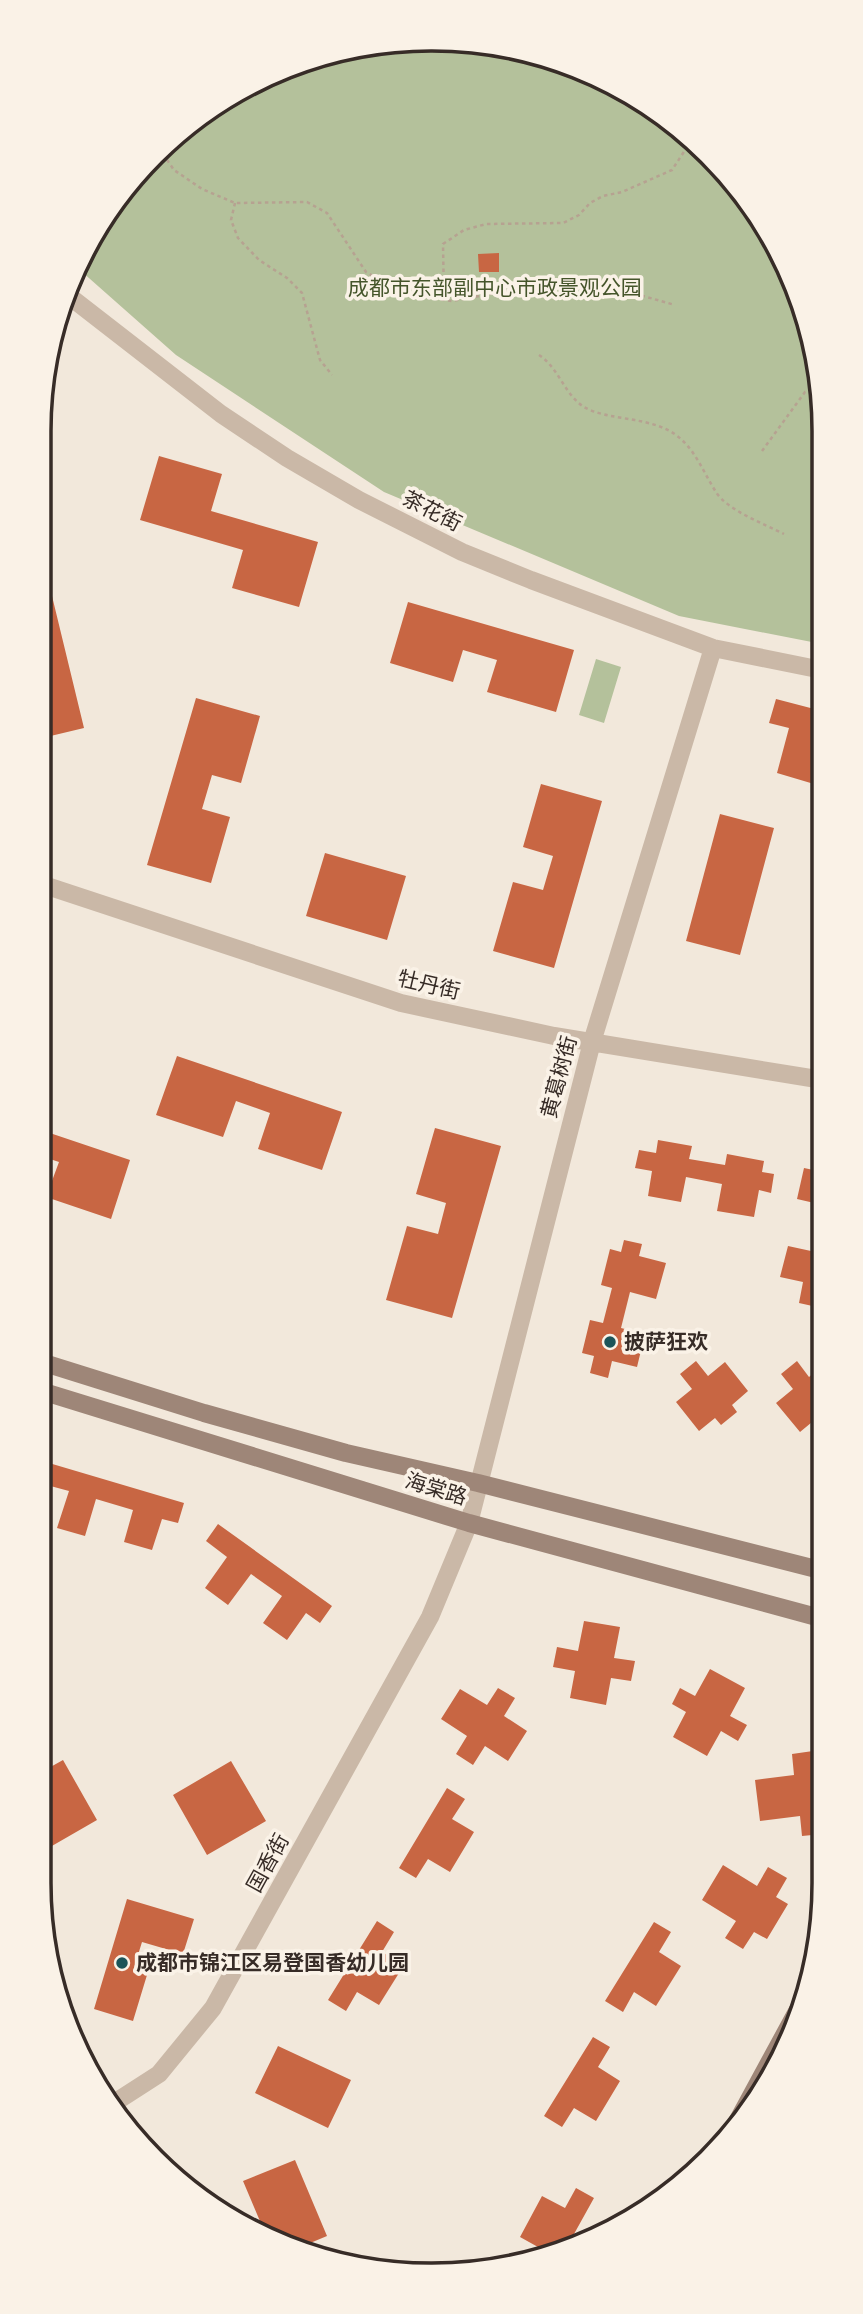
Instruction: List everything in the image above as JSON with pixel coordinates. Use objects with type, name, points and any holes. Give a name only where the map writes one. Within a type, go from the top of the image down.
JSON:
[{"type":"main road","name":"海棠路","points":[[51,1365],[204,1413],[346,1453],[478,1483],[812,1568]]},
{"type":"main road","name":"海棠路","points":[[51,1394],[469,1523],[812,1616]]},
{"type":"street","name":"茶花街","points":[[74,300],[221,414],[287,458],[359,500],[462,552],[713,648],[812,668]]},
{"type":"street","name":"黄葛树街","points":[[469,1523],[592,1042],[713,648]]},
{"type":"street","name":"牡丹街","points":[[51,887],[401,1003],[592,1042],[812,1078]]},
{"type":"street","name":"国香街","points":[[119,2100],[159,2074],[214,2008],[430,1617],[469,1523]]},
{"type":"path","points":[[443,300],[443,244],[464,230],[486,224],[563,223],[579,215],[590,203],[603,196],[622,192],[672,170],[686,148]]},
{"type":"path","points":[[166,158],[174,170],[202,189],[235,203],[307,202],[327,213],[366,272],[407,295],[452,301],[494,291],[539,285],[595,286],[675,306]]},
{"type":"path","points":[[235,203],[231,220],[237,238],[259,260],[287,278],[302,293],[320,360],[332,375]]},
{"type":"path","points":[[539,355],[575,400],[587,409],[635,419],[675,434],[699,461],[725,503],[784,534]]},
{"type":"path","points":[[762,451],[805,392],[810,390]]},
{"type":"green space","name":"成都市东部副中心市政景观公园","points":[[407,52],[456,52],[506,58],[554,71],[600,90],[663,129],[718,180],[761,241],[792,309],[805,357],[811,407],[812,642],[679,616],[384,492],[176,355],[85,275],[115,220],[145,180],[180,145],[220,115],[263,90],[309,71],[357,58]]},
{"type":"green space","points":[[596,659],[621,667],[604,723],[579,715]]},
{"type":"building","points":[[499,253],[499,272],[479,272],[478,254]]},
{"type":"building","points":[[159,456],[222,474],[211,511],[318,542],[299,607],[232,588],[243,550],[140,520]]},
{"type":"building","points":[[51,592],[84,728],[51,736]]},
{"type":"building","points":[[408,602],[574,650],[556,712],[487,692],[497,660],[463,650],[453,682],[390,663]]},
{"type":"building","points":[[196,698],[260,716],[241,783],[212,775],[202,809],[230,817],[211,883],[147,865]]},
{"type":"building","points":[[776,699],[812,708],[812,783],[777,773],[789,728],[769,723]]},
{"type":"building","points":[[541,784],[602,801],[554,968],[493,951],[513,882],[543,890],[553,856],[523,847]]},
{"type":"building","points":[[720,814],[774,828],[740,955],[686,941]]},
{"type":"building","points":[[325,853],[406,876],[387,940],[306,916]]},
{"type":"building","points":[[177,1056],[342,1112],[322,1170],[258,1149],[270,1113],[236,1101],[223,1137],[156,1115]]},
{"type":"building","points":[[435,1128],[501,1146],[452,1318],[386,1300],[407,1226],[438,1234],[446,1203],[416,1194]]},
{"type":"building","points":[[51,1133],[130,1160],[111,1219],[51,1199],[51,1184],[59,1162],[51,1159]]},
{"type":"building","points":[[658,1140],[692,1146],[689,1159],[725,1165],[727,1154],[764,1161],[762,1172],[774,1174],[771,1193],[759,1190],[754,1217],[717,1211],[722,1184],[686,1177],[681,1202],[648,1196],[652,1171],[635,1168],[639,1150],[656,1153]]},
{"type":"building","points":[[804,1168],[812,1170],[812,1202],[797,1199]]},
{"type":"building","points":[[624,1240],[642,1244],[639,1256],[666,1263],[656,1299],[630,1292],[621,1328],[645,1334],[637,1367],[612,1361],[608,1378],[590,1373],[594,1356],[582,1353],[590,1320],[603,1323],[612,1288],[601,1285],[610,1249],[621,1252]]},
{"type":"building","points":[[788,1246],[811,1251],[812,1246],[812,1306],[799,1303],[803,1282],[780,1277]]},
{"type":"building","points":[[696,1361],[708,1376],[725,1362],[748,1391],[732,1405],[737,1412],[721,1425],[715,1418],[699,1431],[676,1402],[692,1389],[680,1374]]},
{"type":"building","points":[[797,1361],[809,1377],[812,1374],[812,1422],[800,1432],[776,1403],[793,1389],[781,1374]]},
{"type":"building","points":[[51,1464],[184,1503],[178,1523],[162,1519],[152,1550],[124,1542],[133,1510],[96,1499],[85,1536],[57,1528],[69,1491],[51,1486]]},
{"type":"building","points":[[218,1524],[332,1606],[320,1623],[306,1613],[287,1640],[263,1623],[282,1596],[251,1574],[228,1605],[205,1588],[227,1557],[206,1541]]},
{"type":"building","points":[[584,1621],[620,1627],[614,1658],[635,1661],[631,1681],[611,1678],[606,1705],[570,1698],[575,1671],[553,1667],[557,1647],[578,1651]]},
{"type":"building","points":[[710,1669],[745,1688],[730,1716],[747,1725],[738,1741],[721,1731],[707,1756],[673,1737],[686,1712],[672,1704],[680,1688],[695,1696]]},
{"type":"building","points":[[498,1688],[515,1698],[504,1716],[527,1731],[508,1761],[485,1746],[473,1765],[456,1754],[467,1736],[441,1719],[460,1689],[487,1705]]},
{"type":"building","points":[[812,1751],[812,1835],[802,1836],[800,1816],[760,1821],[755,1780],[794,1775],[792,1754]]},
{"type":"building","points":[[63,1760],[97,1820],[51,1847],[51,1767]]},
{"type":"building","points":[[231,1761],[266,1821],[207,1855],[173,1795]]},
{"type":"building","points":[[447,1788],[465,1799],[452,1819],[474,1832],[450,1872],[428,1859],[416,1878],[399,1868]]},
{"type":"building","points":[[723,1865],[757,1886],[768,1867],[787,1878],[776,1897],[788,1904],[767,1939],[754,1932],[743,1949],[725,1938],[736,1921],[702,1900]]},
{"type":"building","name":"成都市锦江区易登国香幼儿园","points":[[127,1899],[194,1919],[183,1954],[142,1942],[133,1971],[147,1975],[133,2021],[94,2009]]},
{"type":"building","points":[[377,1921],[394,1932],[382,1952],[404,1965],[379,2005],[357,1992],[346,2011],[328,2000]]},
{"type":"building","points":[[654,1922],[671,1932],[659,1952],[681,1966],[656,2006],[634,1992],[623,2012],[605,2001]]},
{"type":"building","points":[[593,2037],[610,2047],[598,2067],[620,2081],[596,2121],[574,2108],[562,2127],[544,2116]]},
{"type":"building","points":[[278,2046],[351,2080],[328,2128],[255,2093]]},
{"type":"building","points":[[295,2160],[327,2236],[310,2243],[261,2223],[243,2181]]},
{"type":"building","points":[[576,2188],[594,2198],[573,2236],[539,2247],[520,2237],[542,2196],[565,2208]]},
{"type":"place","name":"披萨狂欢","points":[[610,1342]]},
{"type":"place","name":"成都市锦江区易登国香幼儿园","points":[[122,1963]]}]
